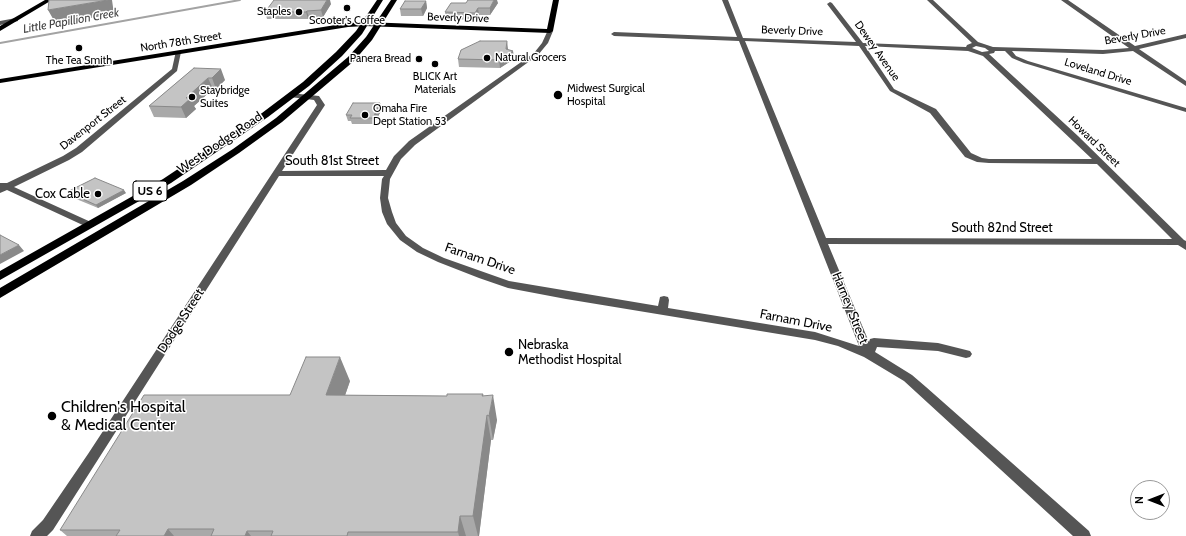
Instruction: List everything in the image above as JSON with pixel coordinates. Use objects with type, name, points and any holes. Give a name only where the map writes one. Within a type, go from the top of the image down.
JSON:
[{"type":"highway","name":"US 6","points":[[308,97],[354,55],[378,24],[393,0]]},
{"type":"highway","name":"US 6","points":[[293,95],[334,59],[365,24],[380,1]]},
{"type":"highway","name":"West Dodge Road","points":[[0,276],[162,184],[211,153],[293,95]]},
{"type":"highway","name":"West Dodge Road","points":[[0,294],[210,168],[264,131],[308,97]]},
{"type":"main road","points":[[0,29],[48,0]]},
{"type":"main road","name":"Farnam Drive","points":[[550,31],[556,0]]},
{"type":"main road","name":"Beverly Drive","points":[[365,24],[550,31]]},
{"type":"main road","name":"North 78th Street","points":[[0,82],[334,27],[365,24]]},
{"type":"street","name":"Harney Street","points":[[725,0],[868,354],[902,374],[922,390],[1084,536]]},
{"type":"street","points":[[930,0],[976,44]]},
{"type":"street","points":[[1064,0],[1186,84]]},
{"type":"street","name":"Dewey Avenue","points":[[830,4],[892,90],[933,111],[965,153],[973,157],[990,161],[1099,162]]},
{"type":"street","points":[[0,23],[16,20]]},
{"type":"street","name":"Farnam Drive","points":[[550,31],[545,43],[536,54],[407,147],[397,158],[388,174],[384,198],[387,212],[392,224],[403,238],[425,252],[460,268],[508,284],[540,291],[815,336],[841,343],[868,354]]},
{"type":"street","name":"Beverly Drive","points":[[614,34],[969,49],[977,53],[1007,50],[1093,53],[1134,48],[1186,36]]},
{"type":"street","points":[[969,49],[969,46],[976,44],[987,46],[988,52]]},
{"type":"street","name":"Loveland Drive","points":[[1007,50],[1014,57],[1026,62],[1186,110]]},
{"type":"street","name":"Davenport Street","points":[[3,187],[66,158],[82,148],[175,70],[178,52]]},
{"type":"street","name":"Howard Street","points":[[988,52],[1183,244]]},
{"type":"street","points":[[293,95],[308,97]]},
{"type":"street","name":"Dodge Street","points":[[37,536],[46,530],[312,117],[313,108],[308,97]]},
{"type":"street","name":"South 81st Street","points":[[276,174],[388,174]]},
{"type":"street","points":[[3,187],[90,225]]},
{"type":"street","name":"South 82nd Street","points":[[823,241],[1183,244]]},
{"type":"street","points":[[662,311],[664,300]]},
{"type":"street","points":[[868,354],[874,342],[938,347],[966,354]]},
{"type":"building","points":[[49,0],[108,0],[48,10]]},
{"type":"building","points":[[274,0],[327,0],[321,10],[306,12],[265,12]]},
{"type":"building","points":[[468,0],[494,0],[490,8],[478,8],[475,13],[445,12],[451,3],[466,3]]},
{"type":"building","points":[[405,1],[426,1],[421,9],[400,9]]},
{"type":"building","points":[[480,41],[507,41],[506,49],[513,51],[499,60],[458,59],[461,50]]},
{"type":"building","points":[[194,68],[221,69],[212,78],[208,78],[186,98],[191,98],[181,107],[149,106]]},
{"type":"building","points":[[353,103],[380,103],[373,118],[350,118],[352,115],[346,115]]},
{"type":"building","name":"Cox Cable","points":[[95,178],[124,190],[96,205],[67,192]]},
{"type":"building","points":[[0,235],[19,245],[0,255]]},
{"type":"building","points":[[306,357],[340,357],[326,395],[493,395],[489,416],[487,415],[473,516],[460,516],[458,532],[348,532],[347,536],[271,536],[273,531],[247,531],[245,536],[211,536],[214,529],[168,529],[164,536],[116,536],[120,530],[60,530],[144,395],[290,395]]},
{"type":"waterway","name":"Little Papillion Creek","points":[[0,43],[240,0]]},
{"type":"place","name":"Scooter's Coffee","points":[[347,8]]},
{"type":"place","name":"Staples","points":[[299,12]]},
{"type":"place","name":"The Tea Smith","points":[[79,48]]},
{"type":"place","name":"Natural Grocers","points":[[487,58]]},
{"type":"place","name":"Panera Bread","points":[[419,59]]},
{"type":"place","name":"BLICK Art Materials","points":[[435,64]]},
{"type":"place","name":"Midwest Surgical Hospital","points":[[558,95]]},
{"type":"place","name":"Staybridge Suites","points":[[192,97]]},
{"type":"place","name":"Omaha Fire Dept Station 53","points":[[365,115]]},
{"type":"place","name":"Cox Cable","points":[[98,194]]},
{"type":"place","name":"Nebraska Methodist Hospital","points":[[509,352]]},
{"type":"place","name":"Children's Hospital & Medical Center","points":[[52,416]]}]
